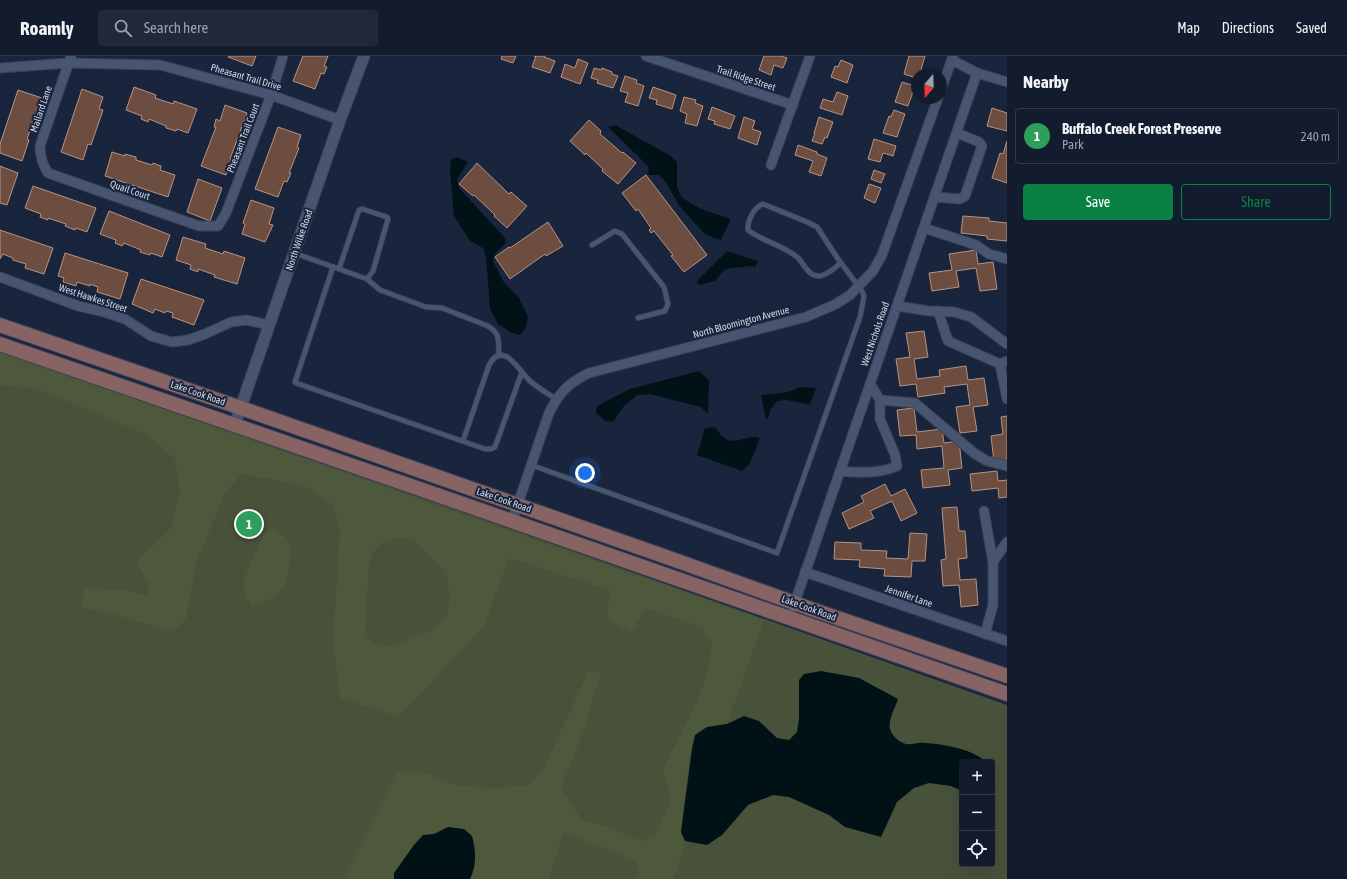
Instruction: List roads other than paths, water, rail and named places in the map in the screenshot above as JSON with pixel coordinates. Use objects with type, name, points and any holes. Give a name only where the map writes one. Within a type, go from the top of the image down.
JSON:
[{"type":"main road","name":"Lake Cook Road","points":[[0,325],[1007,676]]},
{"type":"main road","name":"Lake Cook Road","points":[[0,344],[235,424],[1007,694]]},
{"type":"street","name":"Pheasant Trail Court","points":[[218,226],[226,213],[272,95],[283,56]]},
{"type":"street","name":"North Wilke Road","points":[[235,424],[340,120],[364,56]]},
{"type":"street","name":"Trail Ridge Street","points":[[646,56],[669,60],[793,105]]},
{"type":"street","points":[[771,165],[810,56]]},
{"type":"street","points":[[947,73],[952,58],[977,73],[1007,82]]},
{"type":"street","name":"Pheasant Trail Drive","points":[[0,68],[69,59],[160,65],[272,95],[340,120]]},
{"type":"street","name":"Mallard Lane","points":[[42,163],[40,146],[69,59]]},
{"type":"street","name":"West Nichols Road","points":[[790,618],[977,73]]},
{"type":"street","name":"North Bloomington Avenue","points":[[512,521],[549,413],[556,399],[568,385],[589,373],[806,317],[836,304],[859,287],[874,271],[882,255],[936,104]]},
{"type":"street","points":[[934,197],[960,199],[964,196],[970,181],[982,146],[979,142],[956,133]]},
{"type":"street","name":"Quail Court","points":[[42,163],[48,173],[199,226],[218,226]]},
{"type":"street","points":[[924,228],[976,245],[989,254],[1007,259]]},
{"type":"street","name":"West Hawkes Street","points":[[0,277],[78,306],[125,319],[151,336],[172,342],[188,340],[231,322],[246,320],[269,325]]},
{"type":"street","points":[[897,306],[954,312],[971,317],[1007,344]]},
{"type":"street","points":[[938,311],[948,341],[1004,362],[1007,399]]},
{"type":"street","points":[[840,471],[857,473],[889,470],[897,466],[895,455],[880,419],[880,400],[870,384]]},
{"type":"street","points":[[880,400],[915,403],[974,453],[987,461],[1007,466]]},
{"type":"street","points":[[984,511],[993,562],[993,606],[985,634]]},
{"type":"street","points":[[993,562],[1007,542]]},
{"type":"street","name":"Jennifer Lane","points":[[805,572],[1007,641]]},
{"type":"lane","points":[[532,465],[777,553],[860,317],[864,296],[862,291],[840,263],[817,227],[763,204],[758,206],[754,211],[747,225],[748,230],[755,236],[797,257],[811,274],[820,276],[831,271],[840,263]]},
{"type":"lane","points":[[340,269],[359,210],[362,209],[387,217],[388,219],[373,271],[367,279]]},
{"type":"lane","points":[[592,245],[615,231],[622,234],[664,287],[668,304],[664,311],[638,318]]},
{"type":"lane","points":[[294,253],[367,279],[380,290],[426,307],[442,308],[488,326],[494,329],[498,337],[498,355]]},
{"type":"lane","points":[[333,267],[295,382],[485,449],[490,449],[495,447],[522,372]]},
{"type":"lane","points":[[463,441],[489,365],[493,358],[498,355],[509,357],[516,363],[531,382],[556,399]]},
{"type":"place","name":"Buffalo Creek Forest Preserve","points":[[249,524]]}]
